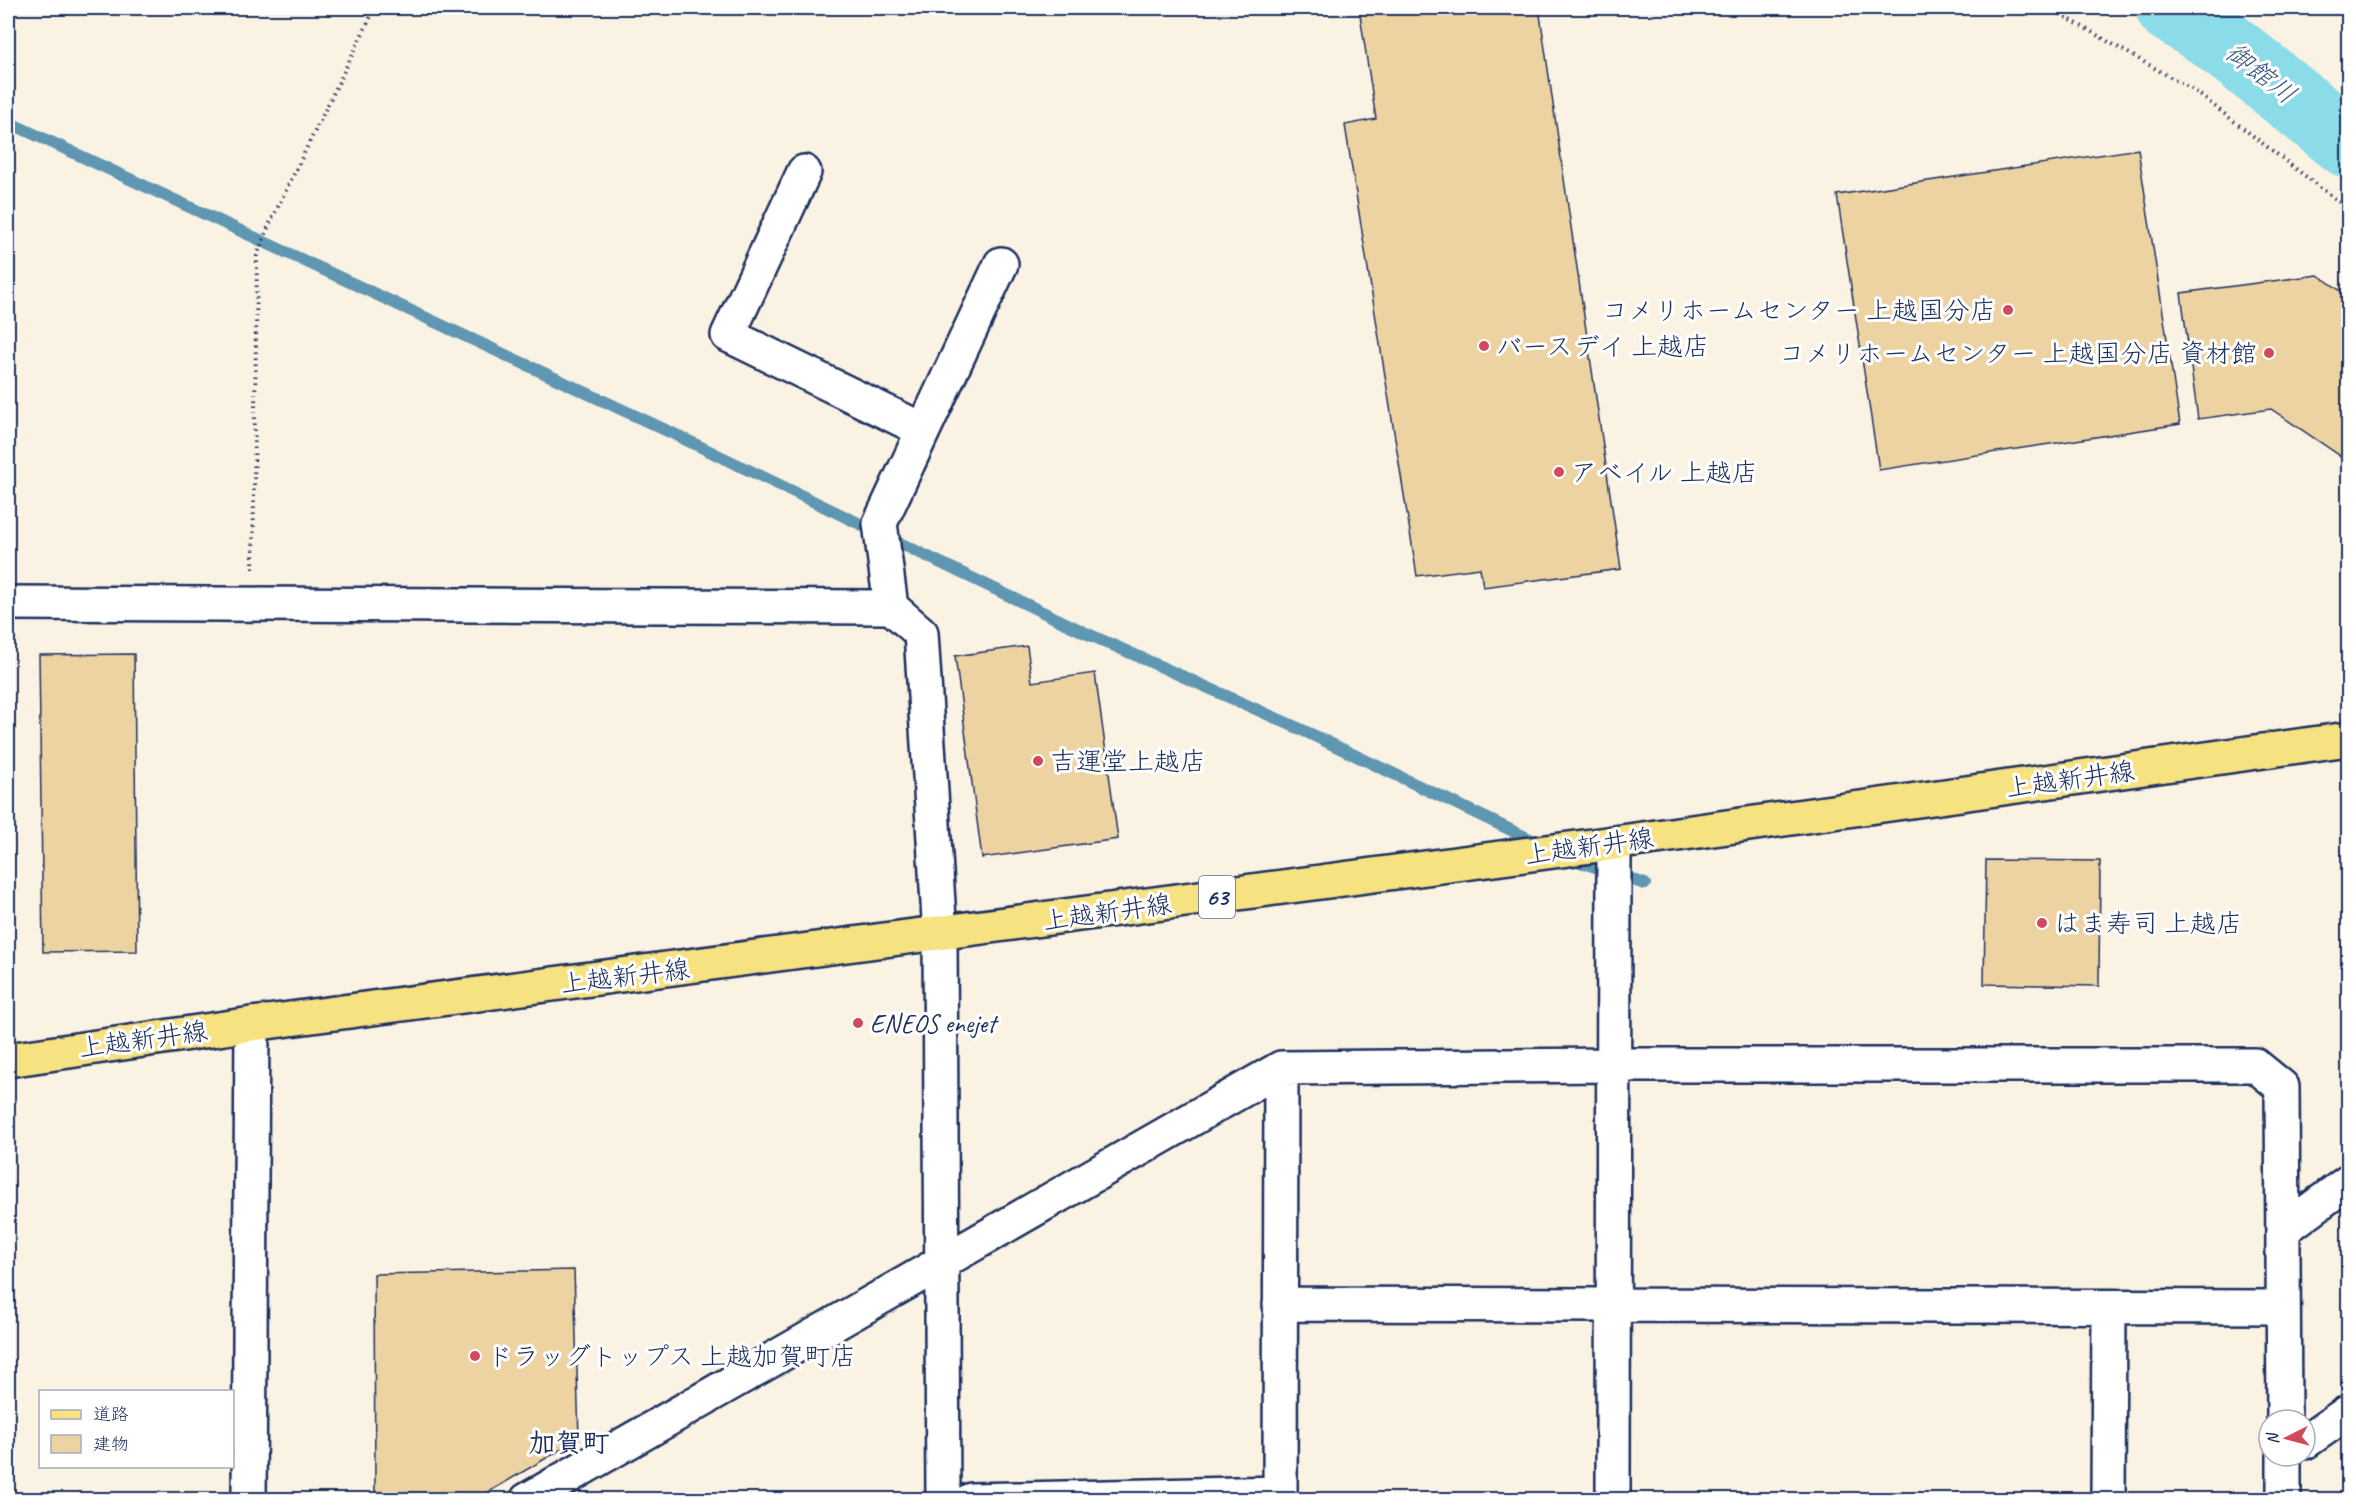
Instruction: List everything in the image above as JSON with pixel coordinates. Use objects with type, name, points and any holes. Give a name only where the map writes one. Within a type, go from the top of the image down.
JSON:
[{"type":"main road","name":"上越新井線","points":[[8,1060],[252,1024],[940,935],[1614,843],[2349,739]]},
{"type":"street","points":[[804,172],[728,335],[923,430]]},
{"type":"street","points":[[891,607],[880,523],[1001,264]]},
{"type":"street","points":[[17,603],[252,606],[891,607],[921,633],[940,935],[943,1500]]},
{"type":"street","points":[[1613,1500],[1614,843]]},
{"type":"street","points":[[249,1500],[252,1024]]},
{"type":"street","points":[[527,1500],[1281,1068],[1614,1065],[2254,1065],[2282,1087],[2284,1408]]},
{"type":"street","points":[[971,1500],[1280,1496],[1281,1068]]},
{"type":"street","points":[[2283,1230],[2349,1182]]},
{"type":"street","points":[[1280,1304],[2283,1307]]},
{"type":"street","points":[[2108,1500],[2109,1308]]},
{"type":"street","points":[[2317,1434],[2349,1412]]},
{"type":"street","points":[[2284,1468],[2284,1500]]},
{"type":"path","points":[[252,606],[257,256],[269,225],[375,8]]},
{"type":"path","points":[[2050,8],[2196,93],[2349,209]]},
{"type":"building","name":"バースデイ 上越店","points":[[1359,8],[1539,8],[1621,569],[1483,587],[1480,568],[1417,576],[1345,125],[1376,119]]},
{"type":"building","name":"コメリホームセンター 上越国分店","points":[[2138,149],[2180,424],[1879,470],[1837,195]]},
{"type":"building","name":"コメリホームセンター 上越国分店 資材館","points":[[2318,275],[2348,296],[2348,461],[2271,409],[2198,419],[2181,293]]},
{"type":"building","name":"吉運堂上越店","points":[[1027,646],[1032,682],[1095,673],[1118,839],[982,858],[955,656]]},
{"type":"building","points":[[134,654],[137,951],[43,952],[39,655]]},
{"type":"building","name":"はま寿司 上越店","points":[[1986,860],[2100,861],[2099,986],[1984,984]]},
{"type":"building","name":"ドラッグトップス 上越加賀町店","points":[[574,1270],[579,1439],[485,1494],[375,1492],[374,1274]]},
{"type":"waterway","name":"御館川","points":[[2170,8],[2213,35],[2348,143]]},
{"type":"waterway","points":[[8,122],[674,434],[1088,634],[1298,728],[1540,844]]},
{"type":"waterway","points":[[1572,859],[1645,884]]},
{"type":"place","name":"コメリホームセンター 上越国分店","points":[[2008,310]]},
{"type":"place","name":"バースデイ 上越店","points":[[1484,346]]},
{"type":"place","name":"コメリホームセンター 上越国分店 資材館","points":[[2269,353]]},
{"type":"place","name":"アベイル 上越店","points":[[1559,472]]},
{"type":"place","name":"吉運堂上越店","points":[[1038,761]]},
{"type":"place","name":"はま寿司 上越店","points":[[2042,923]]},
{"type":"place","name":"ENEOS enejet","points":[[858,1023]]},
{"type":"place","name":"ドラッグトップス 上越加賀町店","points":[[475,1356]]},
{"type":"district","name":"加賀町","points":[[569,1443]]}]
